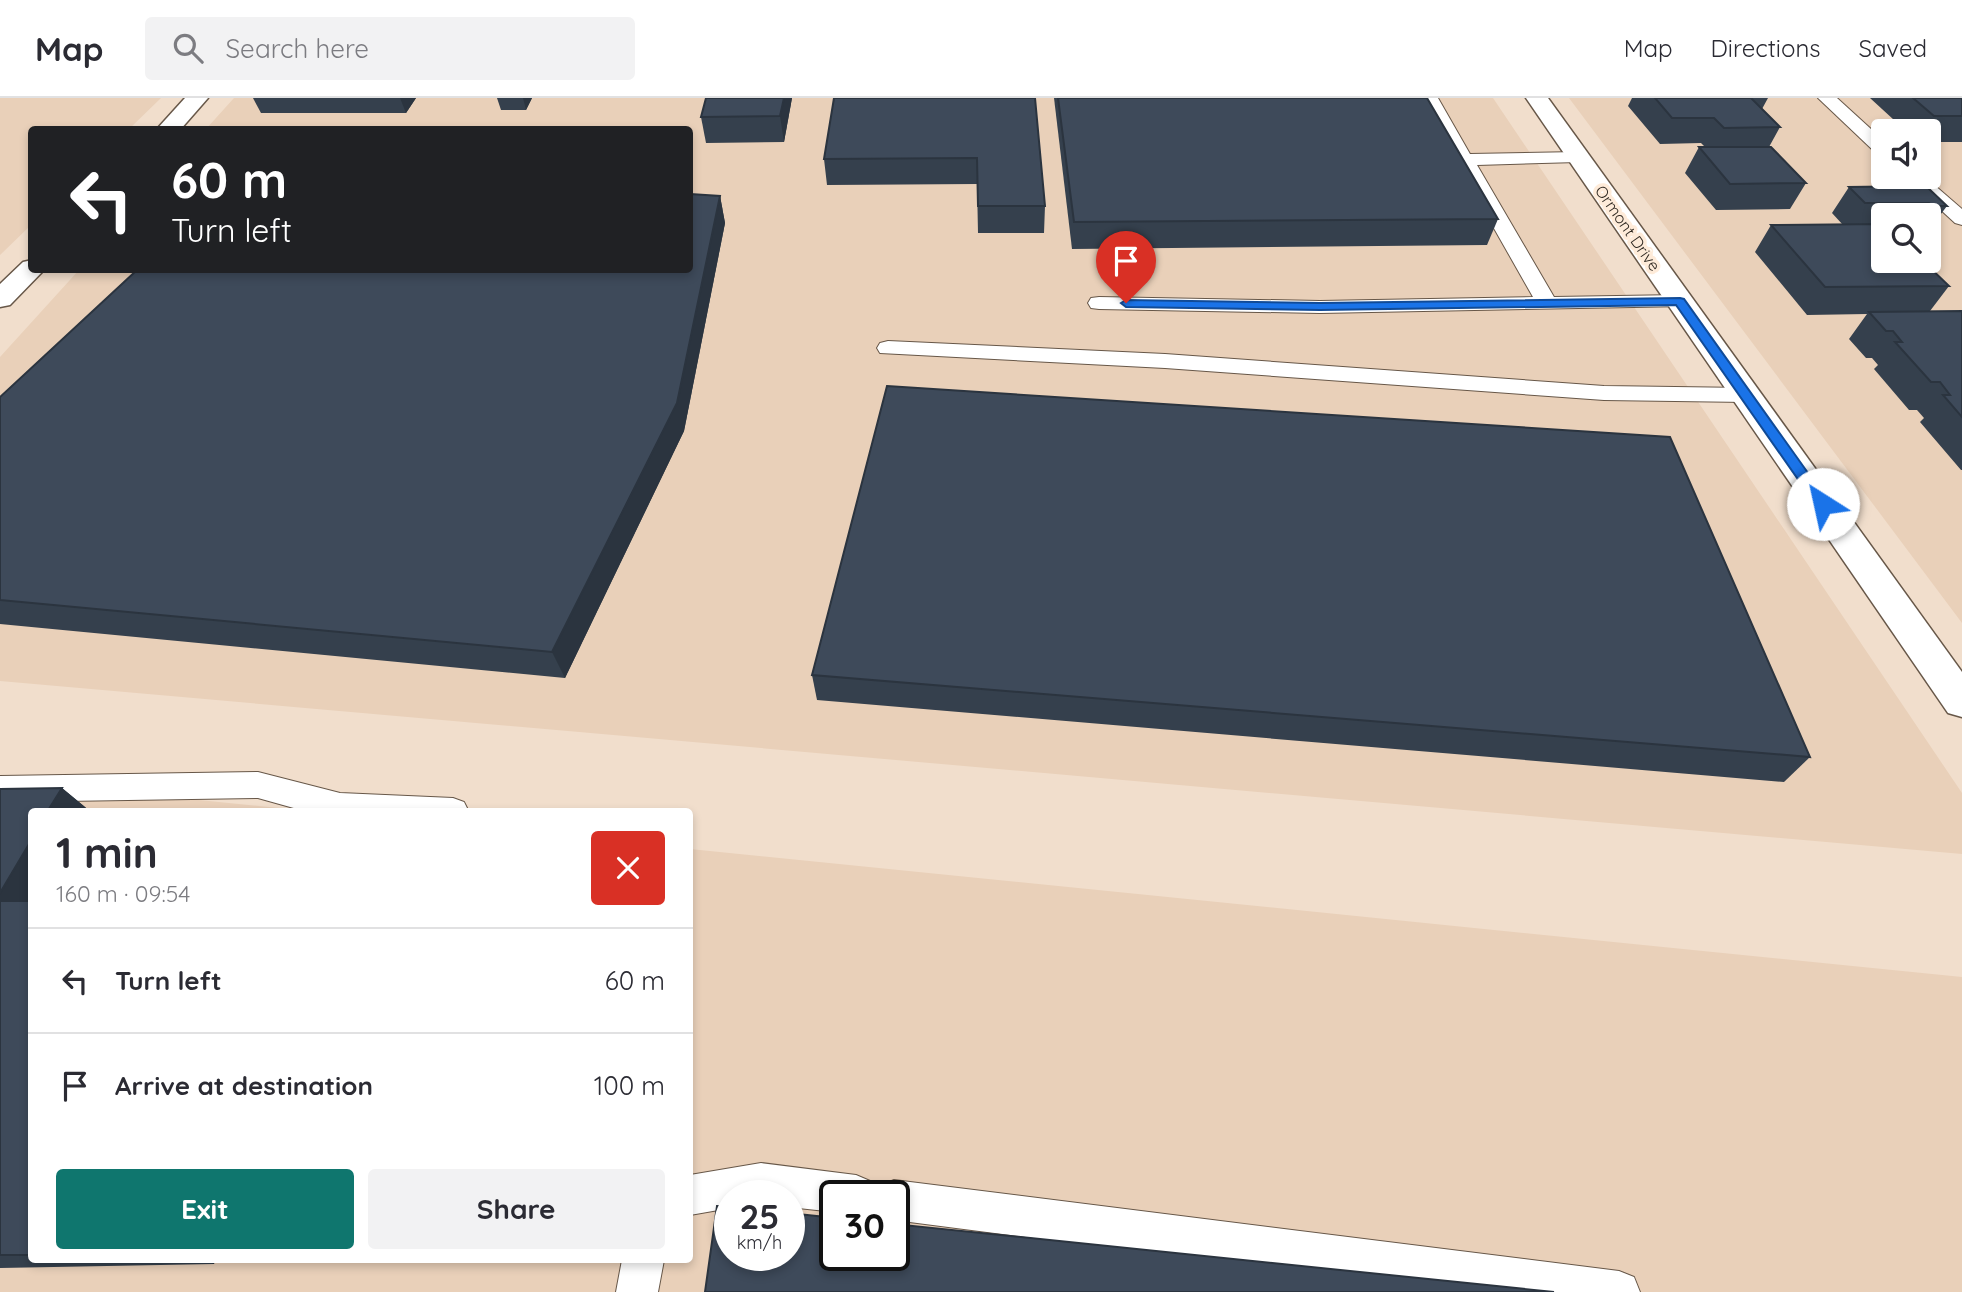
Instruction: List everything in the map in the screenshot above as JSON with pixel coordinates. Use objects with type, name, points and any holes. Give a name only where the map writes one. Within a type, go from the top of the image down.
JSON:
[{"type":"street","points":[[171,126],[197,98]]},
{"type":"street","name":"Ormont Drive","points":[[1537,98],[1962,702]]},
{"type":"street","points":[[0,299],[28,272]]},
{"type":"lane","points":[[1429,98],[1546,302]]},
{"type":"lane","points":[[1827,98],[1871,139]]},
{"type":"lane","points":[[1465,160],[1578,157]]},
{"type":"lane","points":[[1928,189],[1962,219]]},
{"type":"lane","points":[[1099,303],[1320,307],[1680,301]]},
{"type":"lane","points":[[888,348],[1165,361],[1604,393],[1746,394]]},
{"type":"lane","points":[[0,789],[258,785],[341,807],[363,808]]},
{"type":"lane","points":[[693,1194],[761,1183],[819,1190]]},
{"type":"lane","points":[[910,1202],[1619,1292]]},
{"type":"lane","points":[[637,1292],[642,1263]]},
{"type":"shaded area","points":[[0,98],[161,98],[132,126],[28,126],[28,228],[0,255]]},
{"type":"shaded area","points":[[234,98],[1493,98],[1962,793],[1962,854],[0,681],[0,357],[76,273],[693,273],[693,126],[209,126]]},
{"type":"shaded area","points":[[1569,98],[1962,98],[1962,623]]},
{"type":"shaded area","points":[[0,780],[279,808],[28,808],[28,1263],[693,1263],[693,849],[1962,977],[1962,1292],[0,1292]]},
{"type":"building","points":[[706,98],[784,98],[780,116],[701,117]]},
{"type":"building","points":[[834,98],[1035,98],[1045,206],[978,206],[977,158],[824,159]]},
{"type":"building","points":[[1058,98],[1427,98],[1498,219],[1074,222]]},
{"type":"building","points":[[1655,98],[1751,98],[1780,127],[1724,128],[1714,118],[1672,118]]},
{"type":"building","points":[[1913,98],[1962,98],[1962,116],[1934,116]]},
{"type":"building","points":[[1699,147],[1771,147],[1806,183],[1730,184]]},
{"type":"building","points":[[1849,187],[1929,189],[1947,206],[1941,206],[1941,203],[1865,203]]},
{"type":"building","points":[[693,194],[720,196],[677,403],[552,652],[0,600],[0,397],[134,273],[693,273]]},
{"type":"building","points":[[1871,224],[1871,273],[1935,273],[1949,286],[1825,287],[1771,225]]},
{"type":"building","points":[[1962,311],[1962,417],[1943,395],[1950,395],[1940,382],[1931,382],[1895,342],[1902,342],[1893,331],[1886,331],[1869,312]]},
{"type":"building","points":[[887,386],[1670,437],[1810,757],[812,675]]},
{"type":"building","points":[[62,788],[50,808],[28,808],[28,846],[0,893],[0,789]]},
{"type":"building","points":[[0,901],[28,901],[28,1255],[0,1255]]},
{"type":"building","points":[[805,1215],[819,1216],[819,1271],[910,1271],[910,1226],[1554,1292],[705,1292],[714,1228],[714,1271],[805,1271]]},
{"type":"route","points":[[1126,303],[1320,307],[1680,301],[1823,504]]}]
